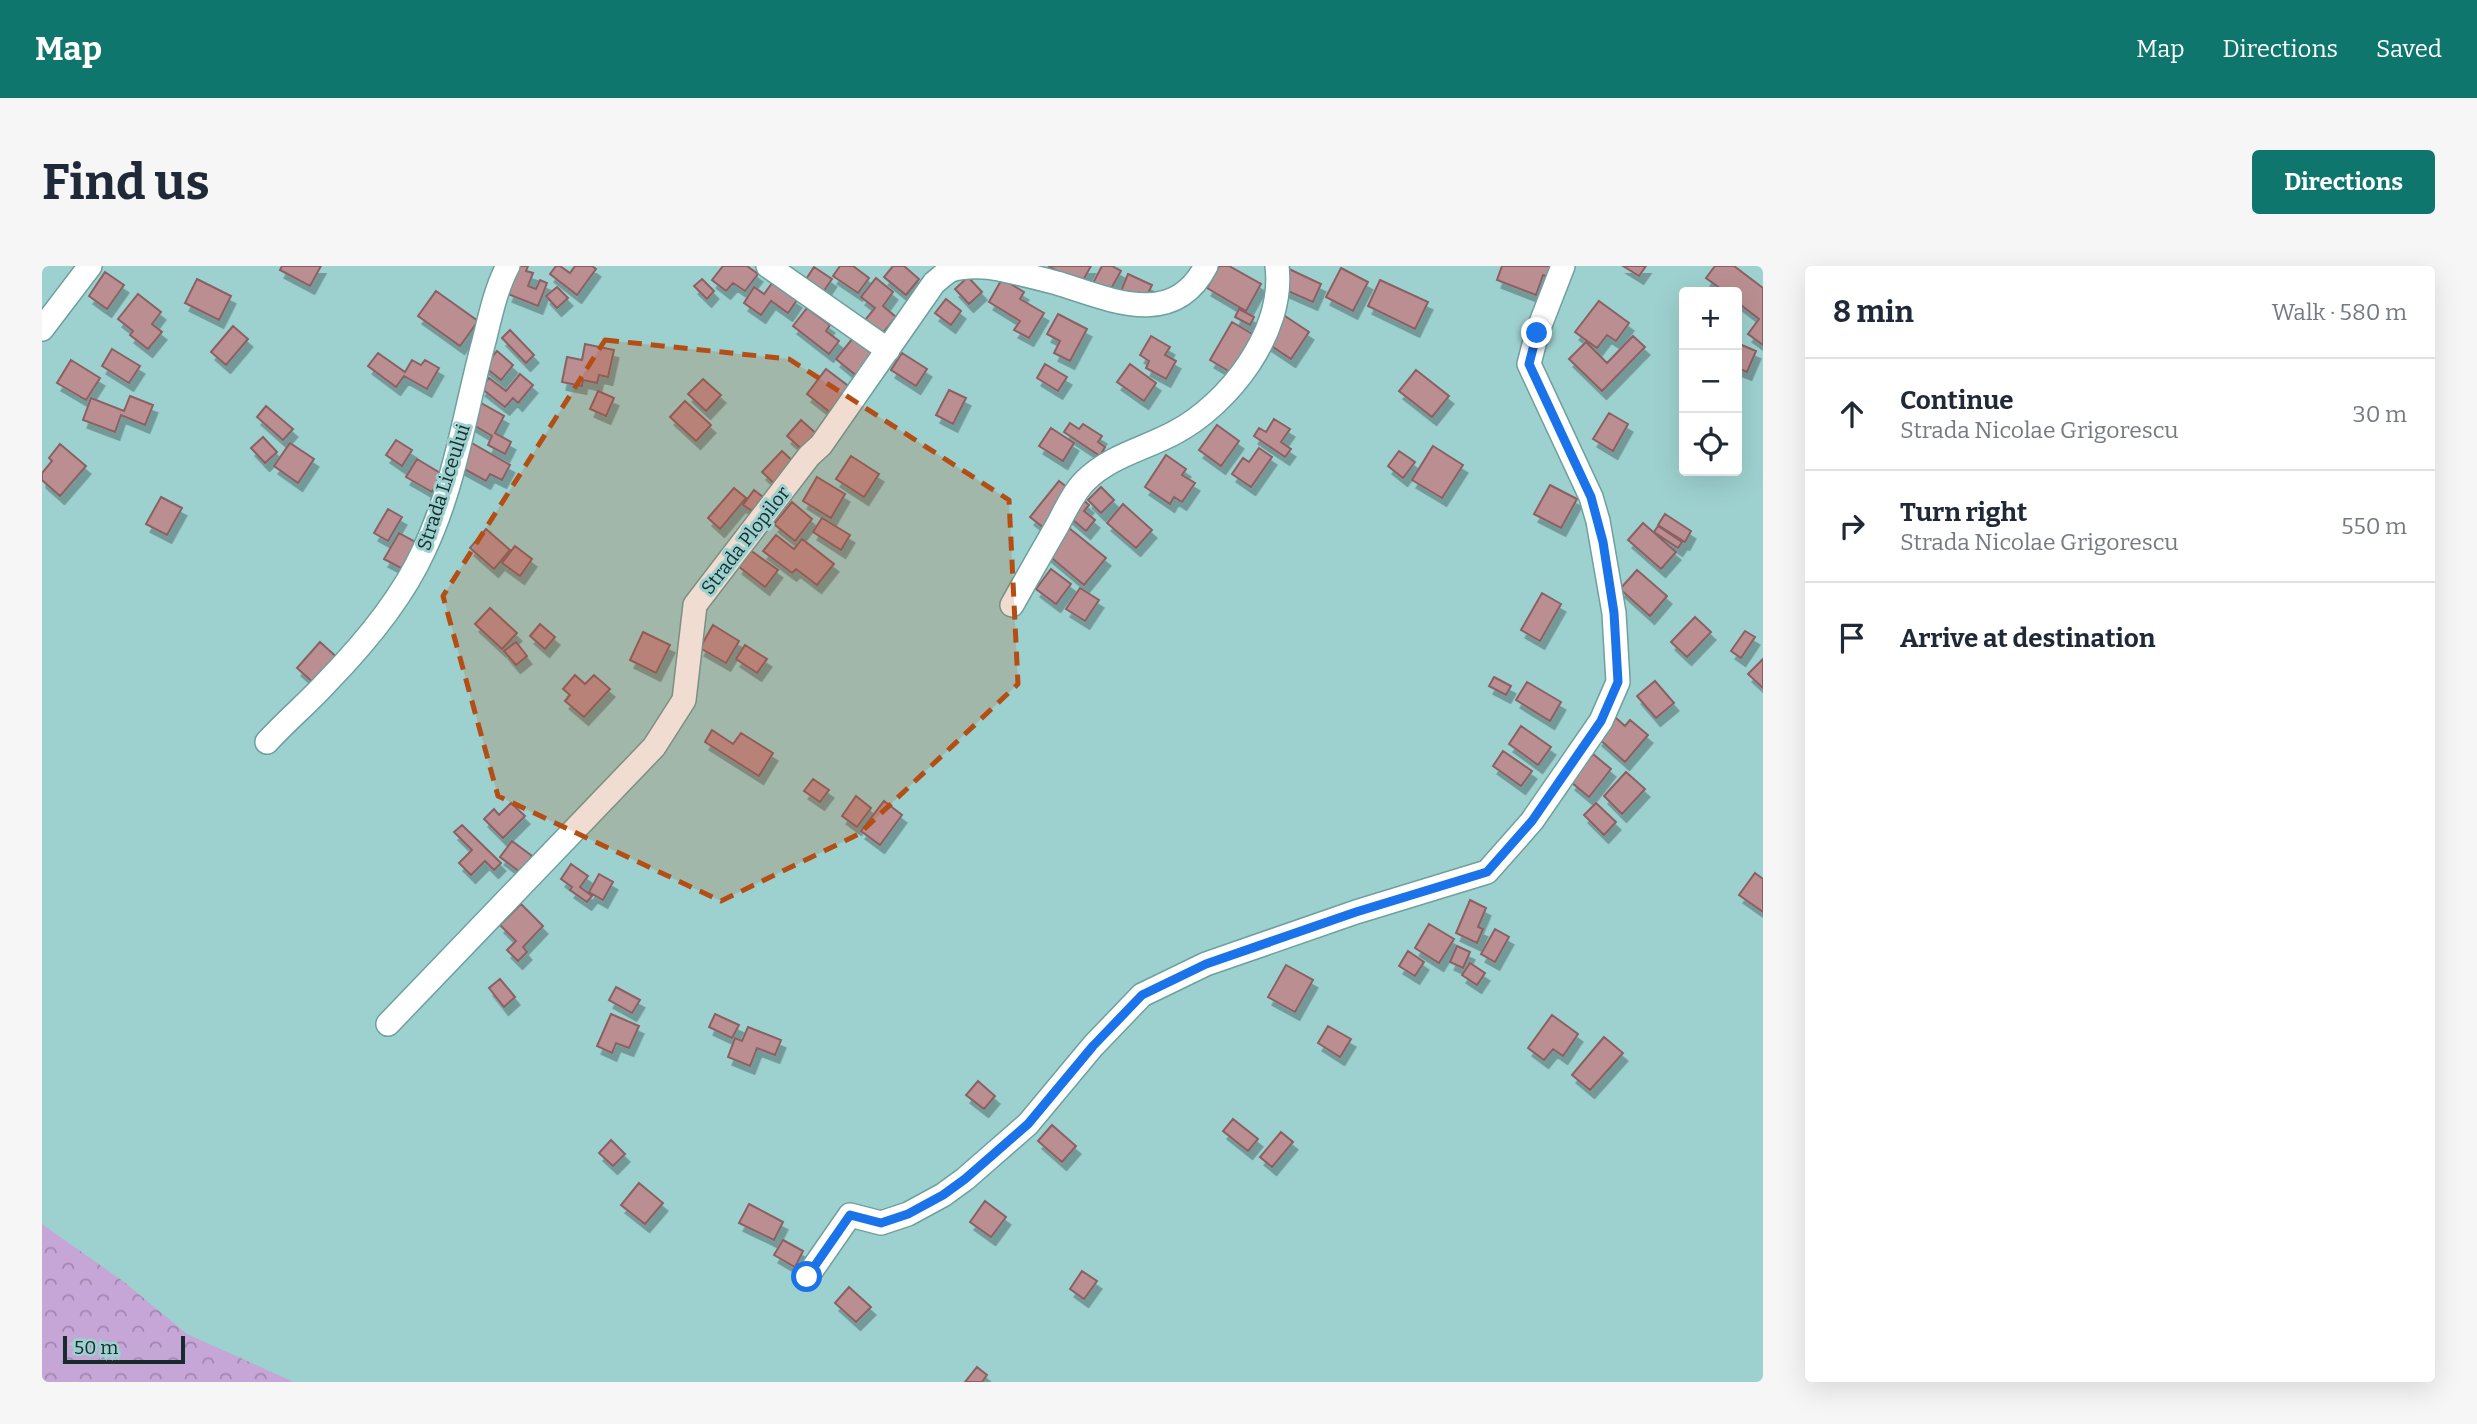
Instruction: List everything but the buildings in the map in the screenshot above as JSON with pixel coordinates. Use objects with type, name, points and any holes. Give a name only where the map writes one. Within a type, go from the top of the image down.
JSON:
[{"type":"street","points":[[42,329],[90,266]]},
{"type":"street","name":"Strada Liceului","points":[[267,742],[363,643],[401,592],[425,550],[444,495],[492,311],[508,266]]},
{"type":"street","points":[[768,266],[888,349]]},
{"type":"street","name":"Strada Plopilor","points":[[388,1024],[654,747],[684,699],[695,605],[809,456],[821,445],[934,283],[952,269],[983,266],[1104,298],[1130,304],[1151,305],[1169,302],[1182,295],[1206,266]]},
{"type":"street","points":[[1012,605],[1084,482],[1112,460],[1189,425],[1232,388],[1255,354],[1275,311],[1277,266]]},
{"type":"street","points":[[807,1277],[850,1215],[881,1223],[908,1214],[943,1195],[994,1155],[1028,1124],[1093,1046],[1142,995],[1206,964],[1356,912],[1487,872],[1532,821],[1601,721],[1618,682],[1614,613],[1598,522],[1591,497],[1529,364],[1537,333],[1563,266]]},
{"type":"highlighted area","points":[[605,340],[789,359],[1009,500],[1018,684],[859,834],[721,901],[498,796],[443,596]]},
{"type":"green space","points":[[42,1224],[124,1282],[187,1334],[294,1382],[42,1382]]},
{"type":"route","points":[[807,1277],[850,1215],[881,1223],[908,1214],[943,1195],[994,1155],[1028,1124],[1093,1046],[1142,995],[1206,964],[1356,912],[1487,872],[1532,821],[1601,721],[1618,682],[1614,613],[1603,542],[1591,497],[1529,364],[1537,333]]}]
